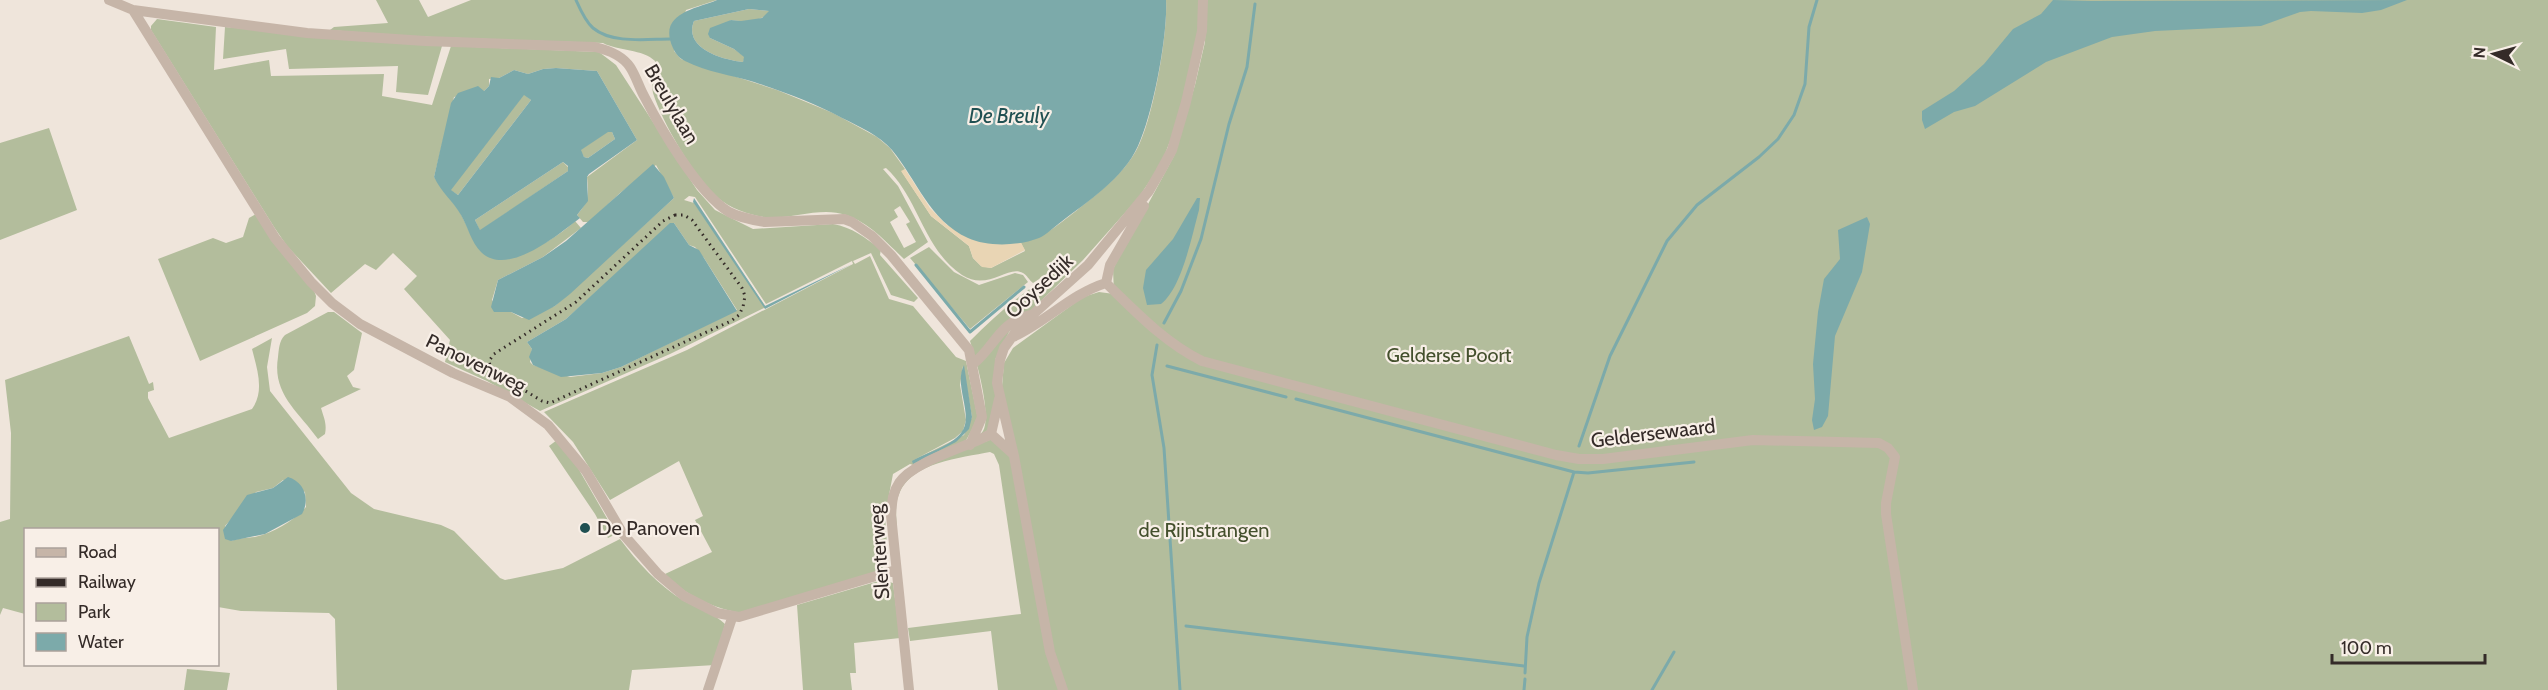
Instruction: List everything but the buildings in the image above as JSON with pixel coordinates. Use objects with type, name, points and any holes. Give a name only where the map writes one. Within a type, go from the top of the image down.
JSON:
[{"type":"street","points":[[109,0],[133,10]]},
{"type":"street","name":"Ooysedijk","points":[[1063,690],[1050,652],[1014,456],[997,383],[1000,360],[1011,338],[1033,314],[1088,265],[1149,191],[1172,150],[1178,131],[1198,53],[1203,0]]},
{"type":"street","name":"Breulylaan","points":[[133,10],[307,33],[425,41],[595,47],[608,50],[630,66],[662,127],[712,199],[730,212],[752,220],[765,222],[836,218],[852,222],[891,255],[963,342],[973,364],[982,417],[970,445]]},
{"type":"street","name":"Panovenweg","points":[[133,10],[275,238],[311,282],[332,303],[360,324],[453,373],[510,397],[548,425],[586,471],[623,534],[658,574],[684,596],[732,618]]},
{"type":"street","points":[[1011,338],[1028,330],[1087,290],[1106,283],[1110,265],[1145,204],[1149,191]]},
{"type":"street","name":"Geldersewaard","points":[[1106,283],[1162,336],[1202,361],[1556,455],[1579,459],[1603,459],[1753,440],[1879,443],[1888,448],[1895,457],[1886,514],[1914,690]]},
{"type":"street","points":[[973,364],[982,357],[1003,329],[1021,317],[1033,314]]},
{"type":"street","points":[[1000,396],[991,434],[1014,456]]},
{"type":"street","name":"Slenterweg","points":[[909,690],[896,570],[892,504],[897,485],[913,469],[991,434]]},
{"type":"street","points":[[708,690],[732,618],[896,570]]},
{"type":"green space","points":[[376,0],[419,0],[428,17],[471,0],[717,0],[686,10],[674,51],[681,59],[777,90],[833,113],[877,137],[890,148],[905,169],[902,172],[931,216],[969,246],[973,258],[981,266],[991,268],[1025,251],[1020,241],[1037,237],[1056,226],[1101,190],[1125,167],[1143,135],[1154,98],[1165,33],[1166,0],[1201,0],[1197,42],[1176,126],[1161,164],[1139,197],[1083,260],[1009,332],[995,360],[995,400],[988,430],[976,438],[983,431],[986,413],[970,341],[1002,311],[1053,270],[1033,283],[1017,271],[980,281],[962,275],[938,252],[906,194],[886,168],[883,169],[898,186],[928,242],[904,259],[870,228],[846,215],[816,212],[785,217],[764,217],[746,213],[728,205],[699,178],[671,134],[653,93],[655,61],[644,54],[603,43],[405,36],[330,30],[334,27],[388,23]],"holes":[[[900,206],[910,222],[906,224],[916,242],[904,248],[890,222],[898,217],[894,210]]]},
{"type":"green space","points":[[1206,0],[2548,0],[2548,690],[1065,690],[1052,648],[1002,386],[1004,363],[1013,348],[1083,297],[1099,292],[1114,294],[1113,269],[1174,156],[1205,42]]},
{"type":"green space","points":[[749,9],[770,11],[758,19],[731,20],[710,38],[745,57],[743,62],[725,59],[706,51],[694,39],[692,30],[694,21]]},
{"type":"green space","points":[[157,19],[216,27],[214,70],[269,60],[271,76],[384,74],[382,96],[432,105],[451,46],[599,52],[616,65],[697,190],[715,210],[753,229],[840,225],[881,249],[880,255],[918,298],[914,302],[891,295],[871,253],[853,261],[855,264],[870,256],[889,299],[913,306],[956,357],[966,361],[978,419],[965,442],[913,465],[910,464],[893,474],[885,516],[888,560],[881,570],[742,613],[701,600],[681,588],[665,574],[712,552],[695,520],[703,516],[679,461],[610,500],[573,442],[544,412],[687,350],[853,264],[852,261],[766,304],[695,197],[689,196],[684,200],[694,203],[766,307],[670,354],[540,411],[487,381],[445,362],[450,340],[404,289],[417,276],[393,253],[376,270],[365,264],[331,293],[287,246],[274,227],[151,30],[151,26]],"holes":[[[556,68],[597,71],[637,140],[587,177],[587,198],[577,215],[583,222],[589,222],[620,193],[656,165],[674,198],[555,306],[522,318],[511,312],[500,312],[492,300],[498,280],[543,257],[581,228],[575,221],[545,243],[512,258],[473,239],[460,212],[434,177],[454,97],[484,91],[489,86],[489,79],[499,78],[514,70],[528,74]],[[674,223],[689,245],[695,247],[704,258],[737,310],[621,367],[602,373],[570,377],[533,365],[530,362],[532,349],[527,342],[566,319]],[[963,366],[972,417],[964,435],[912,461],[955,438],[963,431],[966,420],[960,385]]]},
{"type":"green space","points":[[225,27],[442,46],[428,95],[396,92],[398,66],[289,69],[286,49],[223,59]]},
{"type":"green space","points":[[524,94],[531,100],[458,195],[450,190]]},
{"type":"green space","points":[[49,128],[77,210],[0,240],[0,143]]},
{"type":"green space","points":[[608,131],[612,132],[615,139],[588,158],[584,157],[580,150]]},
{"type":"green space","points":[[563,162],[568,167],[568,171],[480,231],[475,220]]},
{"type":"green space","points":[[256,214],[313,288],[316,296],[315,306],[307,313],[200,361],[158,259],[213,238],[226,243],[243,237],[249,218]]},
{"type":"green space","points":[[929,247],[954,272],[979,285],[1015,273],[1023,275],[1028,282],[970,329],[910,258]]},
{"type":"green space","points":[[328,312],[334,312],[362,333],[354,370],[347,376],[353,387],[361,389],[321,408],[326,430],[325,434],[318,439],[283,392],[277,370],[278,357],[280,342],[285,335]]},
{"type":"green space","points":[[129,336],[149,384],[153,382],[154,390],[148,392],[148,398],[169,438],[252,409],[259,387],[252,349],[272,338],[267,367],[270,391],[351,493],[374,509],[441,525],[454,531],[500,578],[505,580],[563,568],[620,539],[641,565],[665,588],[725,624],[715,665],[632,670],[629,690],[337,690],[335,619],[329,613],[241,611],[219,607],[219,528],[24,528],[24,614],[3,608],[0,615],[0,522],[10,519],[11,433],[5,380]],"holes":[[[283,480],[305,492],[306,507],[289,522],[255,537],[231,541],[225,526],[256,492],[273,488]]]},
{"type":"green space","points":[[992,439],[1010,456],[1060,690],[998,690],[991,631],[910,641],[908,628],[1021,614],[999,465],[994,454],[990,452],[952,459],[925,468],[914,475],[905,483],[897,499],[897,532],[895,516],[896,500],[905,481],[914,473],[940,459]]},
{"type":"green space","points":[[557,440],[578,468],[616,534],[608,538],[595,514],[549,446]]},
{"type":"green space","points":[[882,580],[893,583],[900,638],[854,643],[856,673],[850,673],[852,690],[803,690],[797,605]]},
{"type":"green space","points":[[187,669],[230,673],[227,690],[184,690]]},
{"type":"sand","points":[[905,169],[930,208],[947,225],[1005,244],[1020,241],[1025,250],[991,268],[982,267],[973,258],[969,246],[931,216],[901,171]]},
{"type":"water","name":"De Breuly","points":[[717,0],[1166,0],[1166,15],[1154,95],[1144,132],[1131,158],[1104,188],[1044,235],[1022,243],[1003,244],[984,243],[968,238],[943,221],[892,150],[869,132],[799,98],[754,82],[702,68],[685,61],[676,54],[669,36],[674,20],[681,14]],"holes":[[[749,9],[769,11],[762,18],[731,20],[710,28],[708,34],[710,38],[734,49],[744,57],[743,62],[725,59],[706,51],[694,39],[692,30],[694,21]]]},
{"type":"water","points":[[2053,0],[2407,0],[2381,10],[2362,13],[2300,12],[2261,26],[2155,31],[2112,37],[2046,62],[1975,106],[1954,112],[1925,129],[1922,111],[1954,91],[1984,64],[2013,29],[2041,14]]},
{"type":"water","points":[[543,69],[597,71],[637,140],[589,174],[587,177],[588,201],[577,215],[580,218],[532,251],[504,260],[492,259],[478,248],[461,215],[434,177],[451,103],[458,93],[478,86],[484,91],[489,86],[491,77],[499,78],[514,70],[528,74]],"holes":[[[524,95],[531,100],[458,195],[451,190]],[[608,132],[612,132],[615,139],[588,158],[584,157],[581,150]],[[563,162],[568,166],[568,171],[480,230],[475,220]]]},
{"type":"water","points":[[653,164],[664,177],[674,198],[555,306],[529,320],[511,312],[494,312],[491,307],[498,280],[543,257],[566,241]]},
{"type":"water","points":[[694,198],[765,306],[852,264],[765,309],[693,202]]},
{"type":"water","points":[[1197,198],[1200,198],[1199,210],[1175,286],[1161,304],[1147,305],[1143,288],[1146,270],[1173,239]]},
{"type":"water","points":[[1867,217],[1870,224],[1862,272],[1835,336],[1828,416],[1822,427],[1814,430],[1812,420],[1815,399],[1813,364],[1824,279],[1840,259],[1838,230]]},
{"type":"water","points":[[670,223],[674,223],[689,245],[699,250],[737,311],[621,367],[602,373],[561,377],[533,365],[529,357],[532,349],[527,342],[566,319]]},
{"type":"water","points":[[964,365],[972,417],[969,429],[956,442],[913,464],[912,461],[957,438],[965,426],[961,382]]},
{"type":"water","points":[[288,477],[294,479],[302,487],[306,497],[302,514],[265,534],[231,541],[225,539],[223,530],[247,495],[273,488]]},
{"type":"waterway","points":[[576,0],[588,22],[601,33],[630,40],[670,39]]},
{"type":"waterway","points":[[1579,446],[1610,356],[1667,241],[1697,205],[1759,157],[1778,139],[1794,115],[1805,84],[1809,27],[1817,0]]},
{"type":"waterway","points":[[1164,323],[1181,291],[1201,239],[1229,124],[1247,67],[1255,4]]},
{"type":"waterway","points":[[916,265],[970,332],[1024,287]]},
{"type":"waterway","points":[[1157,345],[1152,375],[1164,448],[1180,690]]},
{"type":"waterway","points":[[1167,366],[1286,397]]},
{"type":"waterway","points":[[1296,399],[1574,472],[1539,583],[1527,637],[1525,673]]},
{"type":"waterway","points":[[1574,472],[1588,473],[1694,462]]},
{"type":"waterway","points":[[1186,626],[1524,666]]},
{"type":"waterway","points":[[1652,690],[1674,652]]},
{"type":"waterway","points":[[1524,690],[1525,679]]},
{"type":"railway","points":[[675,215],[684,215],[692,220],[742,288],[745,296],[739,315],[731,321],[550,403],[542,401],[491,370],[489,361],[494,354],[576,302],[663,221],[675,215]]},
{"type":"place","name":"De Panoven","points":[[585,528]]},
{"type":"park label","name":"Gelderse Poort","points":[[1449,355]]},
{"type":"park label","name":"de Rijnstrangen","points":[[1204,530]]}]
